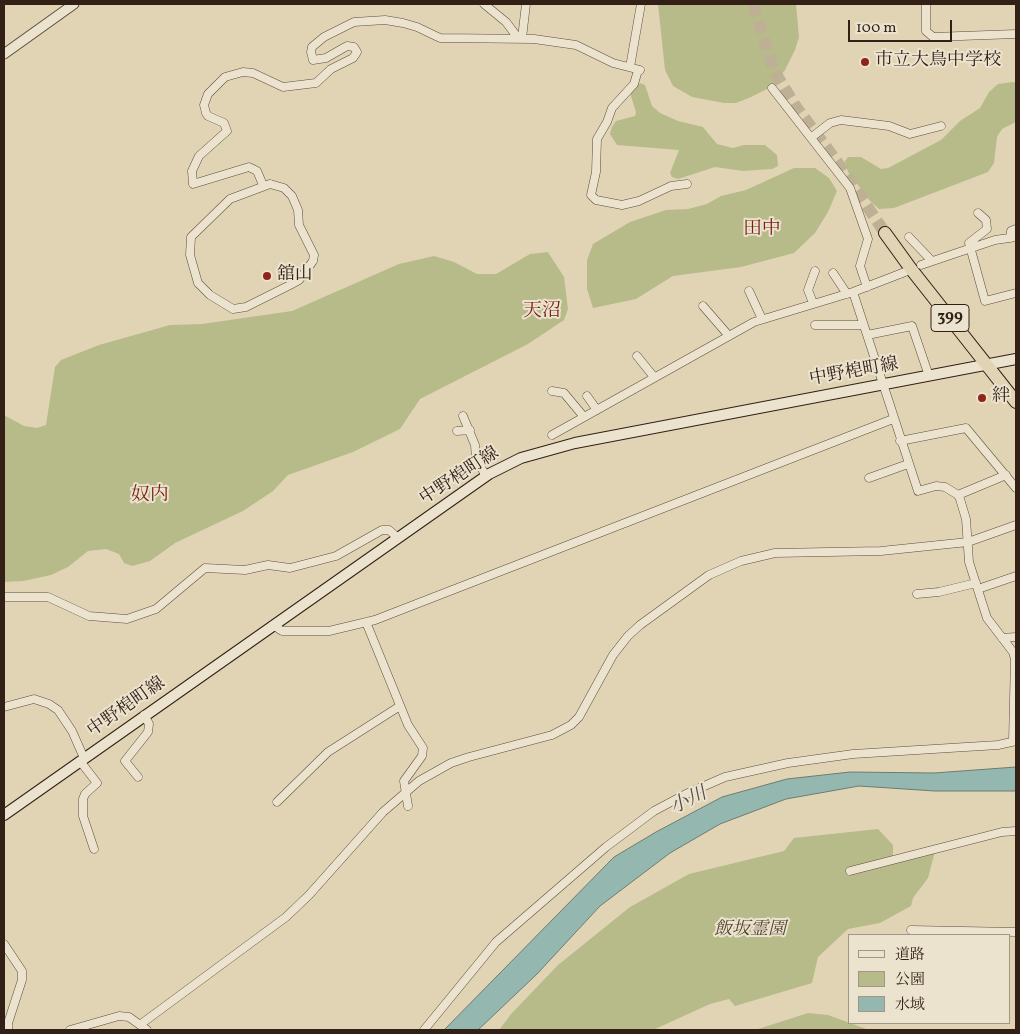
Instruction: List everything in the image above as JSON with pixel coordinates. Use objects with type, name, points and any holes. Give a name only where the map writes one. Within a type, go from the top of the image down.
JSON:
[{"type":"highway","name":"399","points":[[885,232],[911,269],[1016,402]]},
{"type":"main road","name":"中野梍町線","points":[[4,815],[486,476],[521,458],[568,445],[1016,359]]},
{"type":"street","points":[[4,54],[74,4]]},
{"type":"street","points":[[484,4],[506,22],[520,38]]},
{"type":"street","points":[[520,38],[526,4]]},
{"type":"street","points":[[630,67],[636,48],[641,4]]},
{"type":"street","points":[[926,4],[926,30],[933,37],[1016,34]]},
{"type":"street","points":[[263,185],[257,171],[249,167],[195,184],[192,182],[192,171],[199,156],[227,131],[224,123],[208,116],[204,109],[211,89],[225,77],[243,72],[252,73],[283,87],[316,83],[331,69],[357,56],[357,52],[354,47],[348,46],[326,58],[313,60],[310,52],[312,47],[324,37],[354,22],[384,20],[403,23],[440,38],[520,38],[576,45],[613,63],[639,70],[634,84],[612,108],[607,122],[597,139],[596,172],[591,195],[596,200],[622,205],[639,201],[671,186],[687,184]]},
{"type":"street","points":[[772,88],[850,188],[868,239],[860,266],[867,286]]},
{"type":"street","points":[[812,137],[830,123],[840,120],[889,126],[910,134],[941,126]]},
{"type":"street","points":[[270,184],[284,188],[292,196],[298,210],[299,225],[314,255],[313,261],[299,280],[246,307],[233,309],[210,295],[198,283],[192,267],[190,242],[194,232],[230,199],[255,191],[263,185],[270,184]]},
{"type":"street","points":[[978,213],[983,216],[988,225],[987,229],[970,241],[970,248],[985,301],[1016,293]]},
{"type":"street","points":[[921,265],[970,248],[1013,237],[1011,231],[1016,229]]},
{"type":"street","points":[[909,236],[931,260]]},
{"type":"street","points":[[813,303],[808,290],[815,271]]},
{"type":"street","points":[[552,435],[762,319],[850,293],[905,272]]},
{"type":"street","points":[[424,1030],[496,942],[613,841],[654,811],[686,794],[725,777],[796,762],[875,752],[998,744],[1015,741],[1015,659],[987,618],[969,562],[966,519],[958,495],[945,487],[936,486],[918,491],[900,442],[863,325],[850,293],[833,273]]},
{"type":"street","points":[[750,291],[762,319]]},
{"type":"street","points":[[703,306],[729,336]]},
{"type":"street","points":[[815,326],[863,325]]},
{"type":"street","points":[[866,335],[912,326],[929,376]]},
{"type":"street","points":[[637,356],[654,378]]},
{"type":"street","points":[[552,391],[564,393],[584,417]]},
{"type":"street","points":[[587,396],[597,410]]},
{"type":"street","points":[[463,416],[475,445],[476,459],[486,476]]},
{"type":"street","points":[[273,625],[282,631],[329,631],[366,622],[449,593],[893,419]]},
{"type":"street","points":[[900,442],[966,428],[1016,488]]},
{"type":"street","points":[[562,429],[568,445]]},
{"type":"street","points":[[458,431],[470,430]]},
{"type":"street","points":[[869,478],[908,464]]},
{"type":"street","points":[[958,495],[1006,475]]},
{"type":"street","points":[[140,1024],[286,917],[309,895],[383,812],[405,792],[451,763],[490,750],[552,736],[572,725],[580,717],[613,655],[628,636],[694,585],[728,565],[755,556],[775,553],[881,551],[968,542],[1016,525]]},
{"type":"street","points":[[4,597],[48,597],[89,616],[127,618],[156,609],[205,568],[245,570],[268,565],[290,568],[336,556],[382,530],[389,530],[398,538]]},
{"type":"street","points":[[917,594],[977,586],[1016,576]]},
{"type":"street","points":[[366,622],[408,725],[421,743],[424,751],[404,781],[408,806]]},
{"type":"street","points":[[1002,638],[1016,637]]},
{"type":"street","points":[[4,707],[34,699],[49,704],[58,710],[72,731],[82,759],[97,783],[85,794],[83,799],[83,816],[94,849]]},
{"type":"street","points":[[277,802],[328,752],[400,706]]},
{"type":"street","points":[[138,777],[125,761],[148,732],[149,724],[144,715]]},
{"type":"street","points":[[850,871],[1002,832],[1016,831]]},
{"type":"street","points":[[911,930],[1016,932]]},
{"type":"street","points":[[4,944],[22,971],[22,980],[8,1023],[8,1030]]},
{"type":"street","points":[[70,1030],[119,1016],[129,1017],[147,1030]]},
{"type":"green space","points":[[658,4],[796,4],[799,37],[785,70],[773,86],[736,103],[724,103],[692,97],[673,86],[665,70]]},
{"type":"green space","points":[[640,83],[645,85],[652,106],[660,113],[678,121],[703,127],[717,144],[733,148],[744,145],[765,145],[777,155],[778,166],[772,169],[743,171],[715,167],[678,179],[672,177],[670,173],[679,150],[617,145],[610,134],[612,127],[616,121],[635,116],[636,112],[630,93]]},
{"type":"green space","points":[[1016,83],[1016,122],[1002,129],[997,137],[994,163],[988,172],[894,208],[879,209],[870,201],[848,172],[845,161],[848,157],[861,157],[881,169],[888,168],[941,140],[960,121],[980,108],[989,92],[998,84]]},
{"type":"green space","points":[[794,168],[815,168],[829,178],[837,191],[828,212],[815,233],[794,253],[741,267],[673,276],[636,299],[593,308],[587,289],[587,260],[593,244],[630,222],[666,210],[688,209],[707,204],[721,196],[746,190]]},
{"type":"green space","points":[[548,252],[564,277],[568,309],[564,320],[528,344],[420,399],[400,429],[353,452],[288,475],[273,491],[243,511],[175,543],[150,561],[132,566],[124,563],[119,554],[106,549],[88,551],[68,567],[51,575],[23,581],[4,582],[4,415],[24,426],[37,428],[46,425],[55,367],[61,360],[99,345],[170,325],[202,324],[292,311],[399,264],[434,256],[454,262],[477,274],[496,274],[530,254]]},
{"type":"green space","name":"飯坂霊園","points":[[878,829],[893,845],[893,857],[934,846],[934,855],[928,878],[913,898],[911,906],[880,923],[848,929],[818,957],[812,983],[735,1006],[729,999],[710,1004],[653,1030],[499,1030],[512,1013],[558,965],[630,907],[689,874],[784,851],[794,838]]},
{"type":"green space","points":[[808,1013],[828,1015],[848,1022],[848,1024],[869,1030],[755,1030]]},
{"type":"water","points":[[1016,767],[1016,791],[935,791],[859,786],[786,799],[720,824],[670,853],[600,906],[537,974],[478,1030],[444,1030],[614,857],[722,797],[787,779],[850,772],[934,773]]},
{"type":"tunnel","points":[[753,4],[773,69],[794,104],[843,170],[885,233]]},
{"type":"place","name":"市立大鳥中学校","points":[[865,62]]},
{"type":"place","name":"舘山","points":[[267,276]]},
{"type":"place","name":"絆","points":[[982,398]]},
{"type":"district","name":"田中","points":[[762,231]]},
{"type":"district","name":"天沼","points":[[542,313]]},
{"type":"district","name":"奴内","points":[[150,497]]},
{"type":"water label","name":"小川","points":[[689,802]]}]
